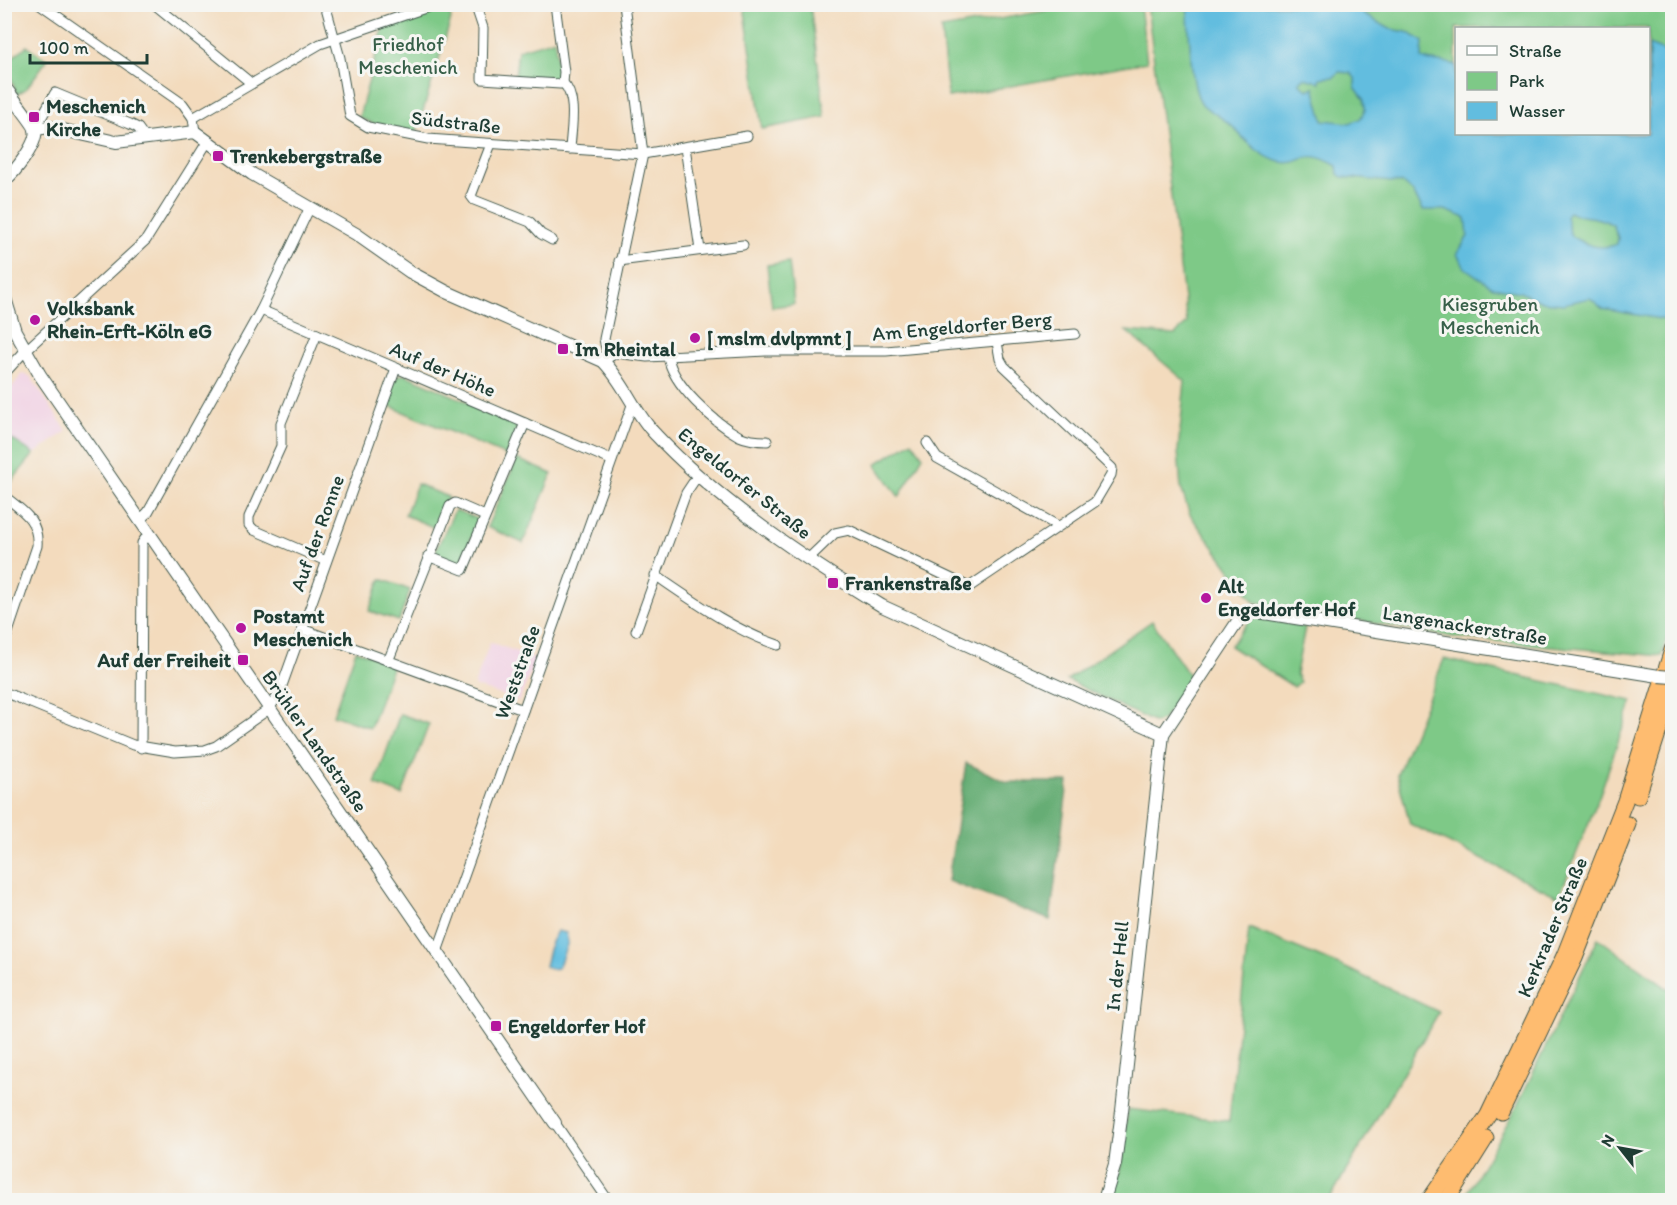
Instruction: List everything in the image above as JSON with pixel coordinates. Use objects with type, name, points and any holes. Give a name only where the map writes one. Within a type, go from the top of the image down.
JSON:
[{"type":"highway","name":"Kerkrader Straße","points":[[1429,1200],[1488,1115],[1564,956],[1625,801],[1672,650]]},
{"type":"highway","name":"Kerkrader Straße","points":[[1446,1200],[1517,1083],[1575,958],[1608,880],[1661,731],[1672,690]]},
{"type":"street","points":[[35,129],[50,127],[116,142],[195,132],[194,118],[183,104],[40,4]]},
{"type":"street","points":[[154,4],[250,82]]},
{"type":"street","points":[[325,4],[334,38]]},
{"type":"street","points":[[194,118],[250,82],[334,38],[437,4]]},
{"type":"street","points":[[475,4],[483,28],[482,79],[537,84],[563,83]]},
{"type":"street","points":[[555,4],[564,72],[563,83],[568,91],[572,116],[570,149]]},
{"type":"street","points":[[606,359],[604,339],[643,154],[624,4]]},
{"type":"street","name":"Südstraße","points":[[334,38],[350,116],[356,122],[378,130],[428,139],[643,154],[747,136]]},
{"type":"street","points":[[4,86],[35,129]]},
{"type":"street","points":[[4,181],[21,162],[35,140],[35,129],[55,93],[138,128],[146,140]]},
{"type":"street","name":"Engeldorfer Straße","points":[[195,132],[252,174],[356,234],[410,272],[447,292],[606,359],[632,405],[653,433],[698,475],[808,559],[882,606],[1163,734]]},
{"type":"street","points":[[4,374],[25,351],[146,240],[208,141]]},
{"type":"street","points":[[491,144],[471,196],[474,200],[530,222],[541,234],[552,240]]},
{"type":"street","points":[[685,147],[700,250]]},
{"type":"street","points":[[140,520],[148,512],[261,310],[310,207]]},
{"type":"street","points":[[619,261],[743,245]]},
{"type":"street","name":"Brühler Landstraße","points":[[4,295],[15,331],[25,351],[608,1200]]},
{"type":"street","name":"Auf der Höhe","points":[[261,310],[612,460]]},
{"type":"street","points":[[317,334],[280,423],[281,446],[249,517],[249,525],[254,530],[326,561]]},
{"type":"street","name":"Am Engeldorfer Berg","points":[[606,359],[616,353],[647,357],[755,351],[886,351],[1076,334]]},
{"type":"street","points":[[808,559],[835,533],[849,530],[969,587],[1095,502],[1111,475],[1112,468],[1004,366],[1000,359],[997,342]]},
{"type":"street","points":[[668,356],[672,374],[691,397],[740,436],[767,441]]},
{"type":"street","name":"Auf der Ronne","points":[[269,709],[279,694],[396,368]]},
{"type":"street","name":"Weststraße","points":[[437,952],[632,405]]},
{"type":"street","points":[[428,556],[463,570],[525,423]]},
{"type":"street","points":[[927,443],[937,458],[1058,526]]},
{"type":"street","points":[[636,632],[686,493],[698,475]]},
{"type":"street","points":[[4,496],[35,523],[38,535],[37,546],[4,644]]},
{"type":"street","points":[[389,658],[428,556],[452,503],[486,516]]},
{"type":"street","points":[[141,748],[142,543],[149,533]]},
{"type":"street","points":[[655,575],[701,606],[756,636],[778,645]]},
{"type":"street","name":"Langenackerstraße","points":[[1163,734],[1242,615],[1251,611],[1672,677]]},
{"type":"street","points":[[302,629],[389,658],[523,710]]},
{"type":"street","points":[[4,692],[141,748],[175,752],[205,750],[216,746],[269,709]]},
{"type":"street","name":"In der Hell","points":[[1104,1200],[1115,1164],[1122,1111],[1163,734]]},
{"type":"shaded area","points":[[22,374],[30,376],[67,431],[34,454],[5,434],[5,396]]},
{"type":"shaded area","points":[[490,642],[536,659],[519,701],[474,686]]},
{"type":"green space","points":[[744,5],[810,5],[825,117],[762,129]]},
{"type":"green space","points":[[1079,5],[1140,5],[1147,62],[948,97],[941,29]]},
{"type":"green space","name":"Kiesgruben Meschenich","points":[[1147,5],[1672,5],[1672,620],[1662,656],[1458,638],[1254,602],[1190,515],[1181,488],[1178,451],[1185,381],[1126,331],[1175,335],[1187,323]]},
{"type":"green space","name":"Friedhof Meschenich","points":[[448,7],[451,19],[416,134],[378,126],[359,117],[383,28]]},
{"type":"green space","points":[[555,39],[558,78],[555,80],[515,78],[518,50]]},
{"type":"green space","points":[[27,46],[47,60],[26,89],[17,94],[5,63]]},
{"type":"green space","points":[[789,262],[794,304],[772,307],[767,265]]},
{"type":"green space","points":[[406,375],[518,424],[507,456],[385,404],[395,378]]},
{"type":"green space","points":[[4,434],[34,454],[6,488],[4,487]]},
{"type":"green space","points":[[912,441],[923,456],[899,497],[876,464]]},
{"type":"green space","points":[[517,459],[552,474],[523,543],[487,527]]},
{"type":"green space","points":[[417,484],[448,497],[435,528],[405,515]]},
{"type":"green space","points":[[455,510],[476,518],[478,521],[462,561],[456,563],[438,555],[436,550]]},
{"type":"green space","points":[[381,579],[410,590],[399,621],[369,611]]},
{"type":"green space","points":[[1258,617],[1305,627],[1296,674],[1300,682],[1294,687],[1230,646],[1251,618]]},
{"type":"green space","points":[[1152,621],[1191,678],[1163,720],[1155,723],[1067,680]]},
{"type":"green space","points":[[356,650],[393,665],[370,728],[333,715]]},
{"type":"green space","points":[[1444,659],[1632,701],[1599,797],[1559,897],[1410,824],[1397,775]]},
{"type":"green space","points":[[400,714],[429,724],[402,795],[375,784]]},
{"type":"green space","points":[[966,763],[1007,782],[1068,782],[1050,920],[948,881]]},
{"type":"green space","points":[[1249,928],[1346,968],[1439,1012],[1329,1200],[1110,1200],[1120,1170],[1128,1109],[1229,1121]]},
{"type":"green space","points":[[1598,938],[1672,992],[1672,1200],[1463,1200],[1516,1108]]},
{"type":"water","points":[[1187,5],[1361,5],[1363,14],[1390,29],[1407,32],[1423,41],[1422,58],[1455,65],[1455,135],[1650,135],[1650,45],[1672,54],[1672,321],[1603,309],[1590,298],[1563,304],[1542,302],[1520,292],[1493,287],[1465,268],[1457,254],[1468,236],[1466,218],[1445,210],[1423,210],[1412,191],[1402,183],[1342,177],[1338,174],[1337,166],[1316,157],[1289,163],[1275,160],[1262,153],[1204,106],[1195,88]],"holes":[[[1339,72],[1350,73],[1355,78],[1355,87],[1364,99],[1365,110],[1360,119],[1350,123],[1323,120],[1314,87],[1308,90],[1299,83],[1304,78],[1320,82],[1320,78],[1334,77]],[[1569,212],[1601,219],[1613,225],[1618,238],[1617,244],[1605,247],[1593,246],[1571,236],[1566,217]]]},
{"type":"water","points":[[557,931],[566,933],[568,942],[558,968],[550,969],[545,966],[551,942]]},
{"type":"place","name":"Meschenich Kirche","points":[[34,117]]},
{"type":"place","name":"Trenkebergstraße","points":[[218,156]]},
{"type":"place","name":"Volksbank Rhein-Erft-Köln eG","points":[[35,320]]},
{"type":"place","name":"[ mslm dvlpmnt ]","points":[[695,338]]},
{"type":"place","name":"Im Rheintal","points":[[563,349]]},
{"type":"place","name":"Frankenstraße","points":[[833,583]]},
{"type":"place","name":"Alt Engeldorfer Hof","points":[[1206,598]]},
{"type":"place","name":"Postamt Meschenich","points":[[241,628]]},
{"type":"place","name":"Auf der Freiheit","points":[[243,660]]},
{"type":"place","name":"Engeldorfer Hof","points":[[496,1026]]}]
